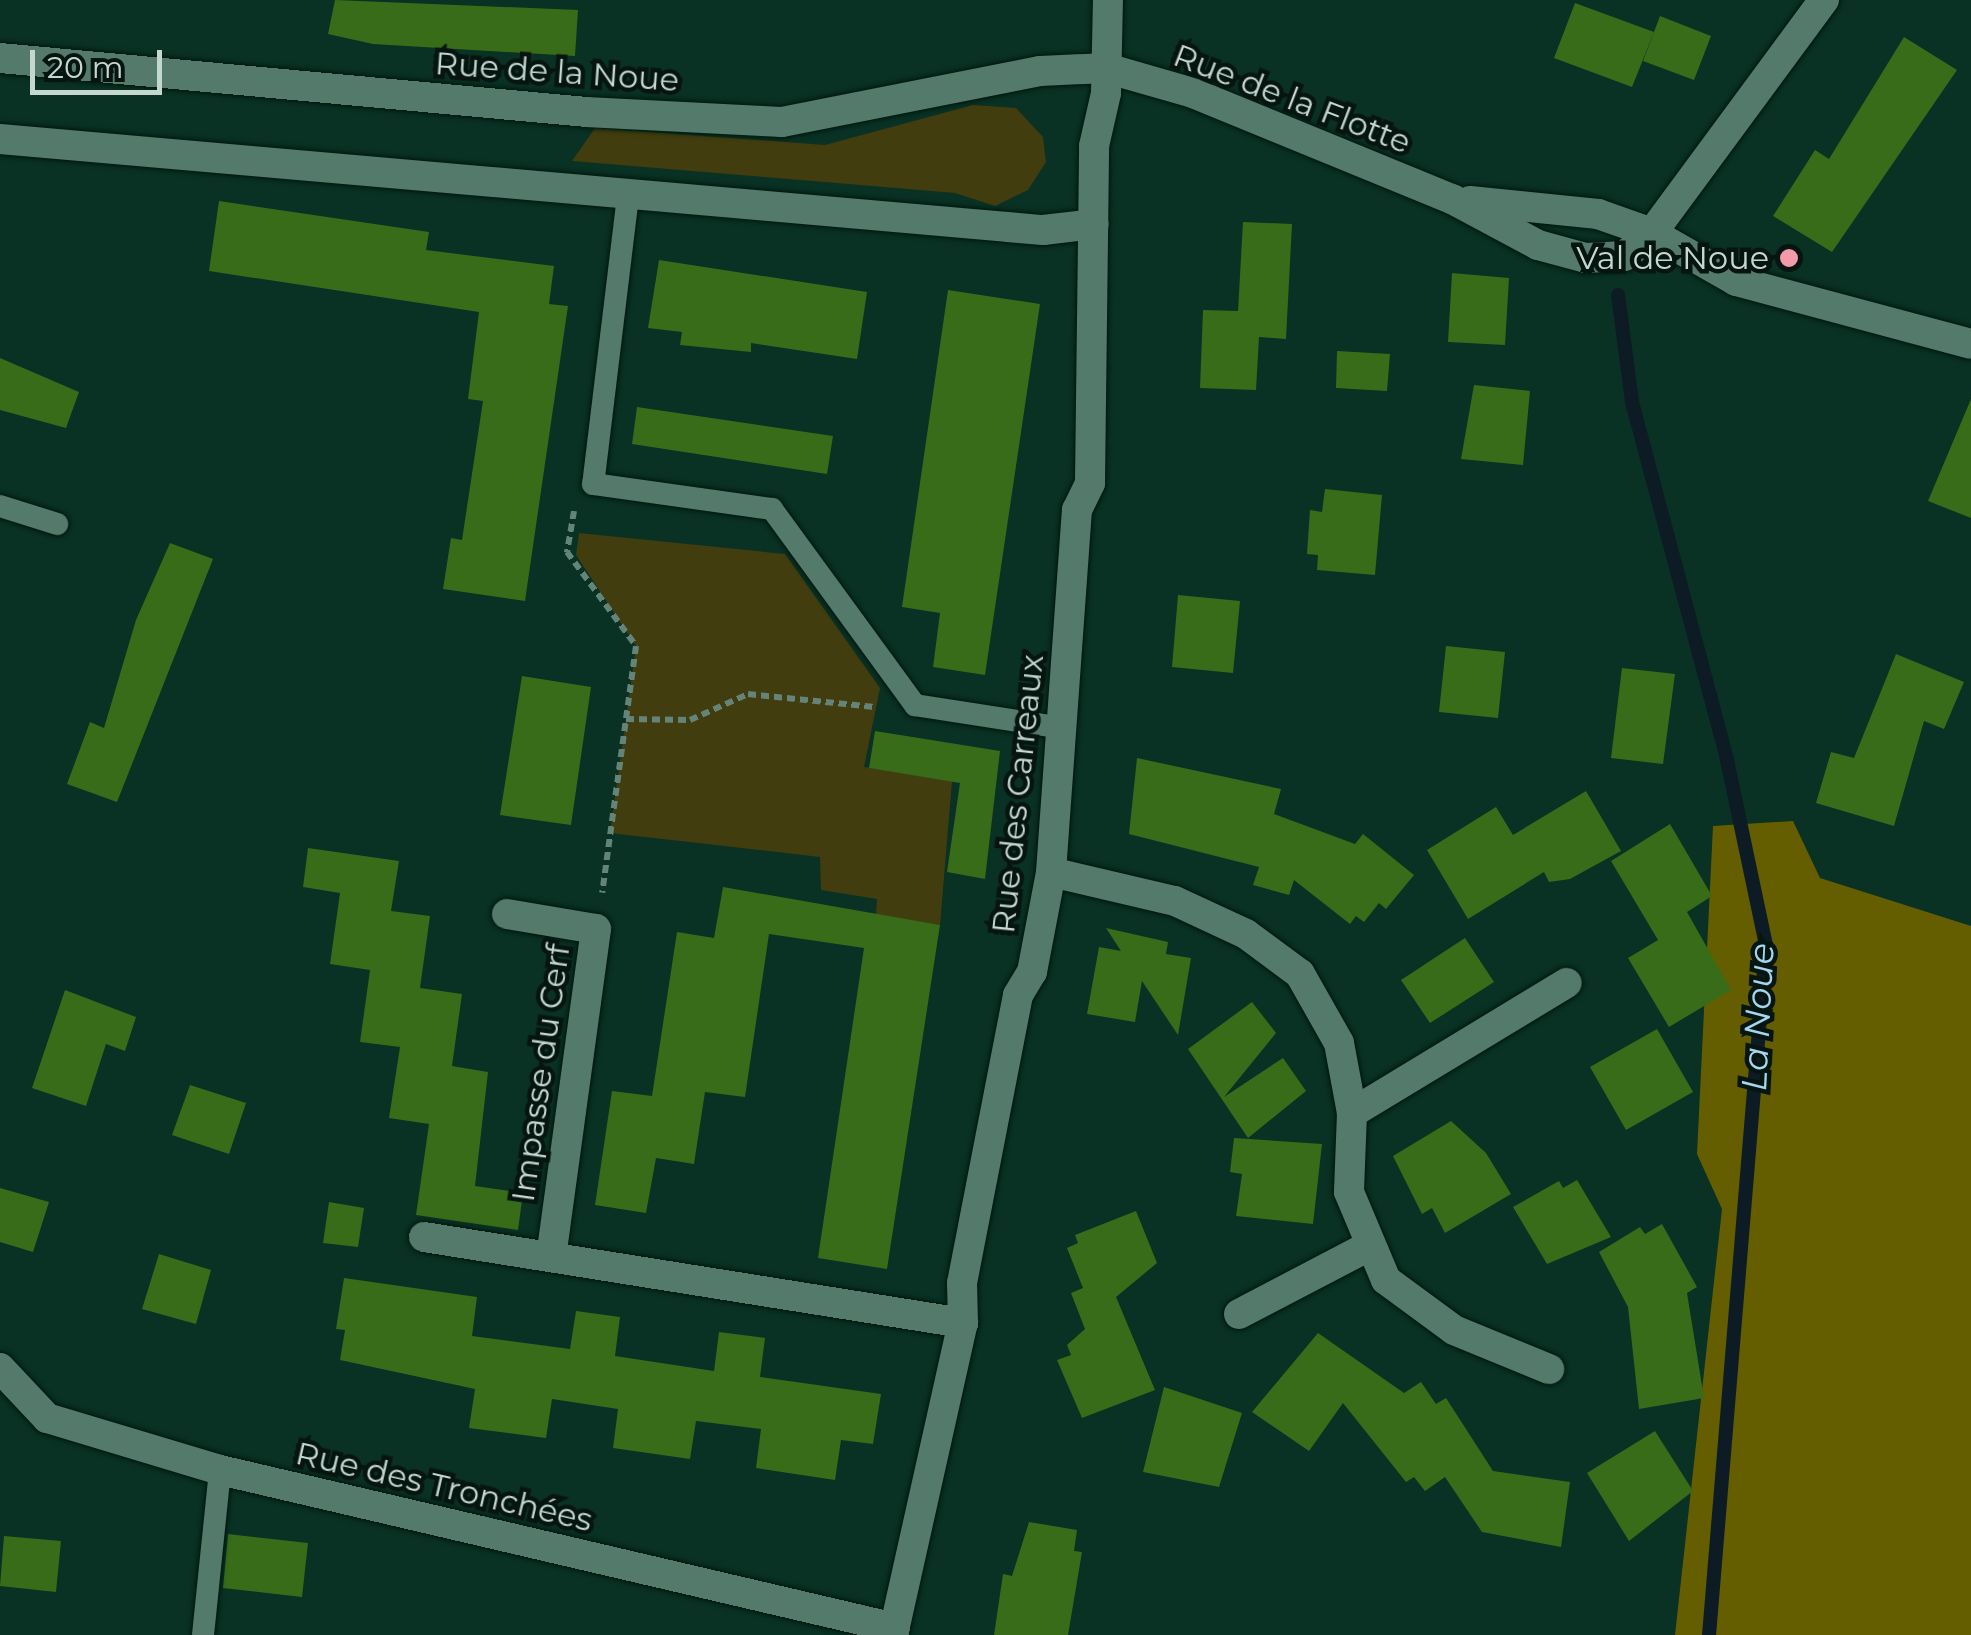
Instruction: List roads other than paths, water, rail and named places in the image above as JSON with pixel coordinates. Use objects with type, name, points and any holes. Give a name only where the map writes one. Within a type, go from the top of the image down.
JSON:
[{"type":"street","name":"Rue des Carreaux","points":[[894,1631],[963,1323],[962,1283],[1014,1014],[1032,972],[1051,872],[1077,510],[1090,483],[1094,224],[1108,0]]},
{"type":"street","points":[[1652,233],[1824,0]]},
{"type":"street","name":"Rue de la Noue","points":[[0,58],[586,112],[782,122],[1040,70],[1106,68]]},
{"type":"street","name":"Rue de la Flotte","points":[[1106,68],[1193,93],[1452,199],[1538,245],[1586,258],[1624,256],[1652,233]]},
{"type":"street","points":[[0,139],[1043,230],[1094,224]]},
{"type":"street","name":"Rue de la Flotte","points":[[1452,199],[1598,214],[1652,233],[1736,281],[1971,344]]},
{"type":"street","points":[[1051,872],[1176,901],[1278,954],[1329,1019],[1352,1113],[1349,1192],[1386,1280],[1454,1330],[1549,1369]]},
{"type":"street","name":"Impasse du Cerf","points":[[507,914],[596,928],[551,1256]]},
{"type":"street","points":[[1352,1113],[1566,983]]},
{"type":"street","points":[[424,1237],[963,1323]]},
{"type":"street","points":[[1240,1314],[1369,1246]]},
{"type":"street","name":"Rue des Tronchées","points":[[0,1368],[47,1418],[220,1470],[894,1631]]},
{"type":"lane","points":[[628,196],[593,484],[772,509],[916,705],[1064,728]]},
{"type":"lane","points":[[0,506],[57,524]]},
{"type":"lane","points":[[202,1635],[220,1470]]},
{"type":"waterway","name":"La Noue","points":[[1618,295],[1632,402],[1727,760],[1766,945],[1709,1635]]},
{"type":"place","name":"Val de Noue","points":[[1789,258]]}]
